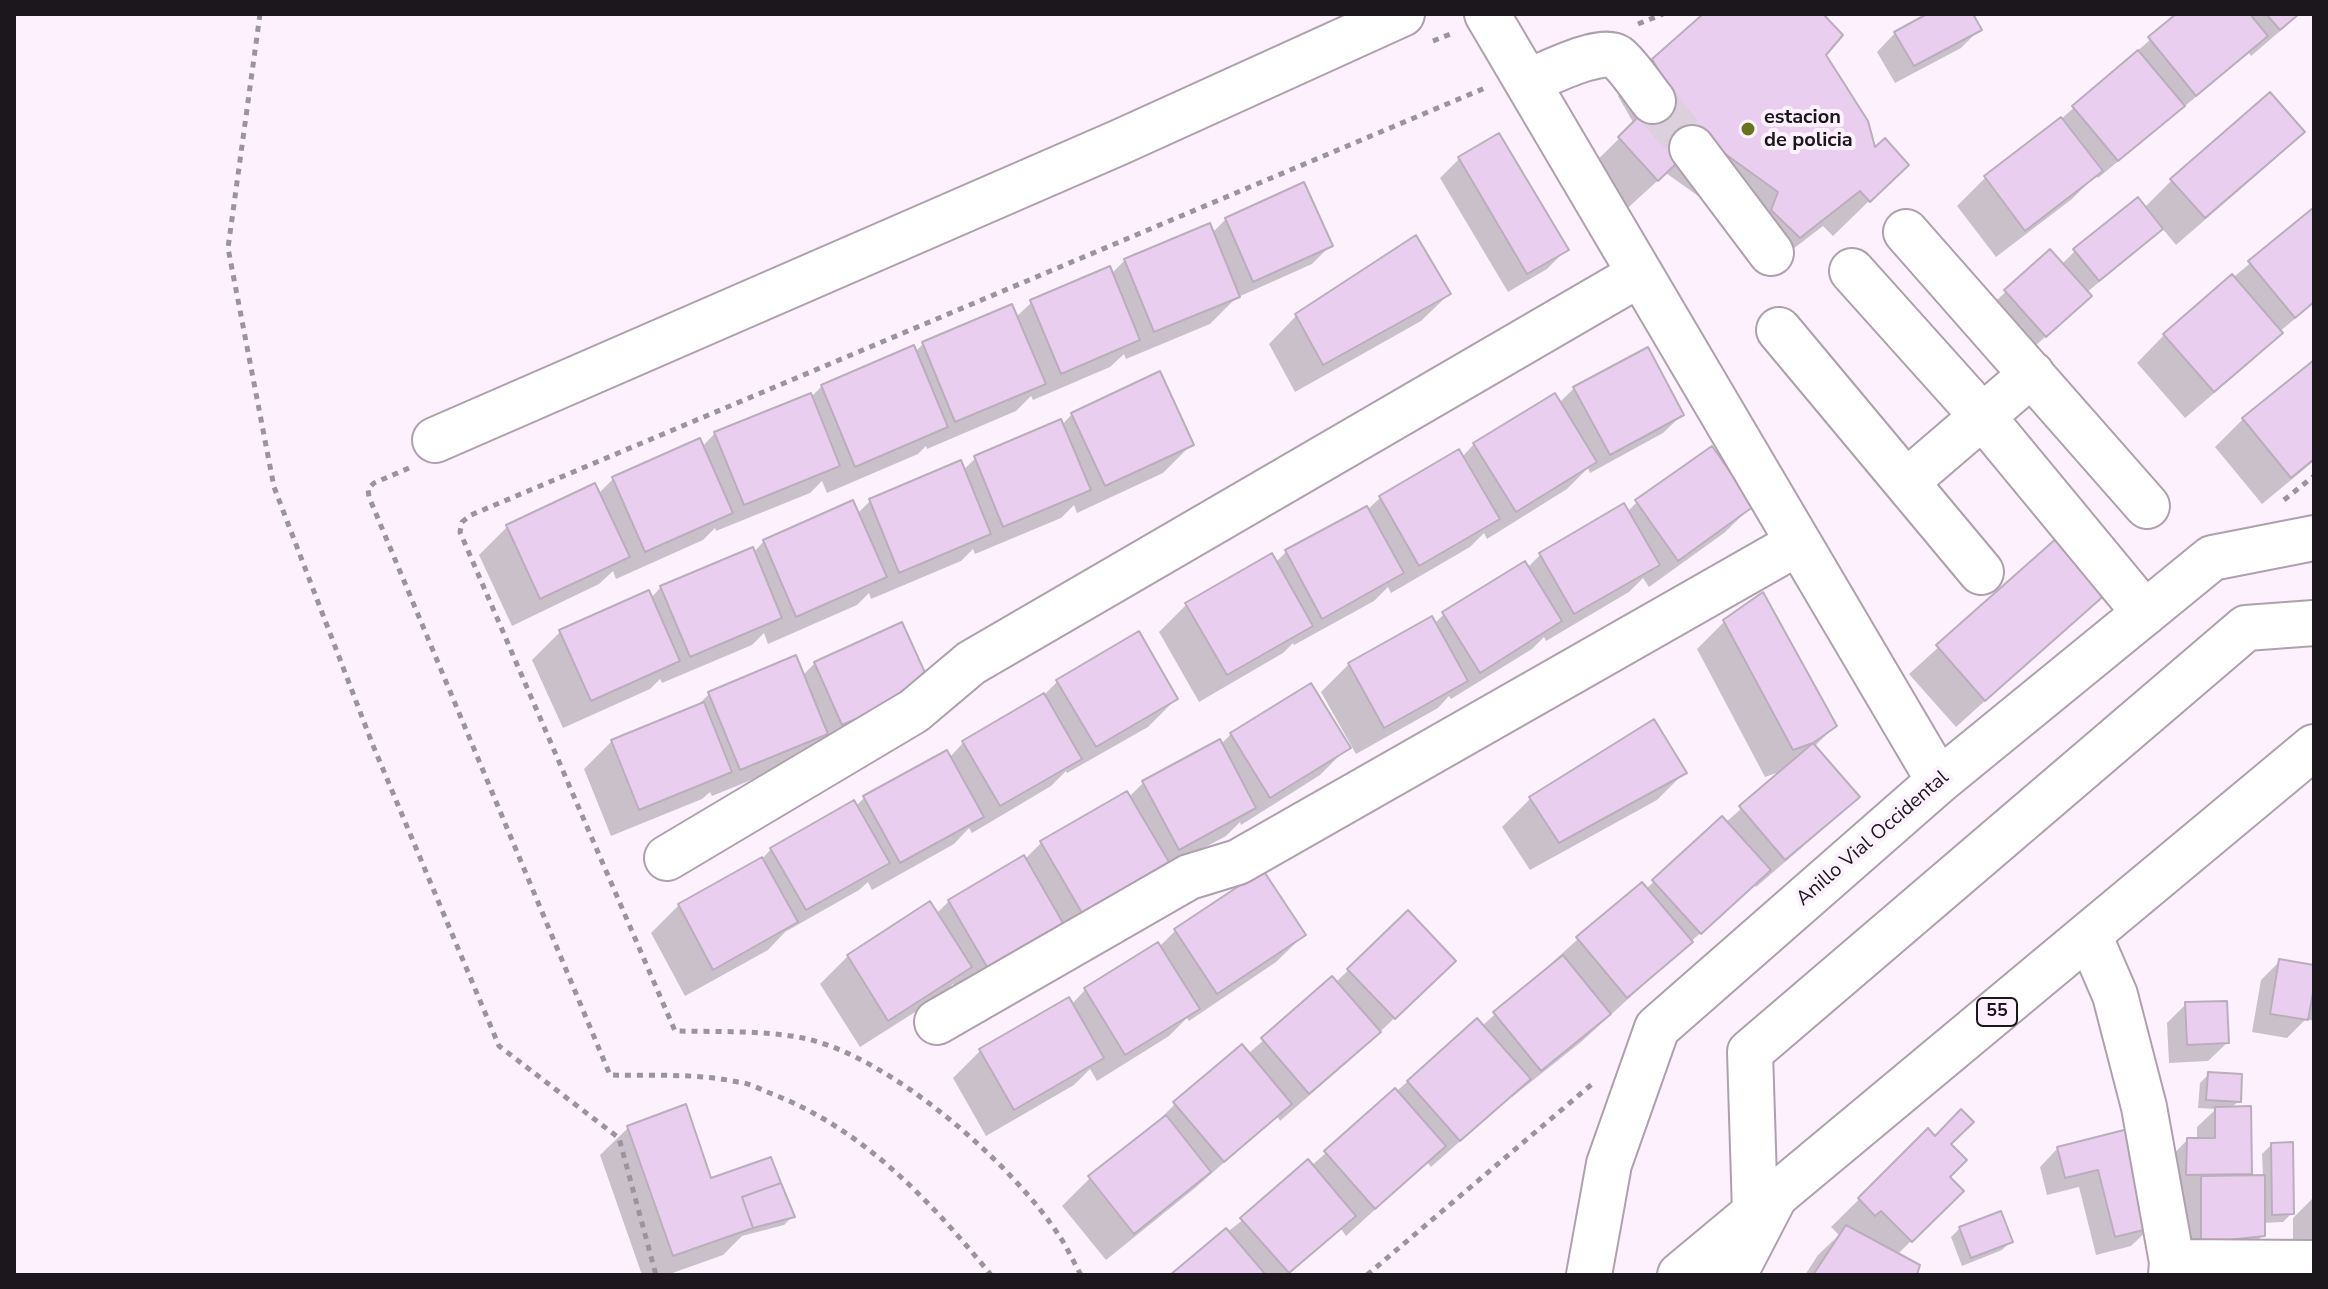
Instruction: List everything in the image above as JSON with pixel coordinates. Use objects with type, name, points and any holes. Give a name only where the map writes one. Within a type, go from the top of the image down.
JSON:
[{"type":"main road","points":[[1488,16],[1939,781]]},
{"type":"main road","points":[[427,452],[1120,142],[1416,28]]},
{"type":"main road","points":[[1524,77],[1606,54],[1617,57],[1653,101]]},
{"type":"main road","points":[[1692,148],[1771,253]]},
{"type":"main road","points":[[1906,232],[2147,506]]},
{"type":"main road","points":[[1852,271],[1983,417],[2145,613]]},
{"type":"main road","points":[[667,858],[914,711],[971,663],[1640,274]]},
{"type":"main road","points":[[1779,330],[1981,572]]},
{"type":"main road","points":[[1906,482],[2032,374]]},
{"type":"main road","name":"Anillo Vial Occidental","points":[[1589,1275],[1609,1164],[1657,1028],[1939,781],[2212,558],[2314,538]]},
{"type":"main road","points":[[937,1022],[1189,877],[1238,862],[1798,543]]},
{"type":"main road","points":[[1734,1275],[1764,1205],[1750,1052],[2246,628],[2314,623]]},
{"type":"main road","name":"55","points":[[1680,1275],[2314,747]]},
{"type":"main road","points":[[2089,935],[2115,995],[2144,1107],[2172,1269],[2314,1263]]},
{"type":"path","points":[[260,14],[228,248],[274,487],[372,743],[499,1046],[619,1138],[656,1275]]},
{"type":"path","points":[[1416,28],[1488,16]]},
{"type":"path","points":[[1081,1275],[1060,1236],[1020,1188],[967,1133],[913,1091],[863,1060],[804,1038],[740,1032],[675,1031],[460,532],[462,522],[471,515],[1524,77]]},
{"type":"path","points":[[427,452],[374,483],[368,489],[369,497],[610,1075],[674,1076],[739,1082],[798,1103],[848,1135],[902,1176],[955,1231],[991,1275]]},
{"type":"path","points":[[1367,1275],[1597,1080]]},
{"type":"building","name":"estacion de policia","points":[[1703,14],[1823,14],[1843,35],[1826,55],[1868,121],[1875,147],[1885,138],[1909,165],[1870,202],[1860,191],[1800,238],[1771,210],[1778,192],[1703,138],[1658,181],[1618,137],[1668,87],[1652,59]]},
{"type":"building","points":[[1927,14],[1973,14],[1982,30],[1914,66],[1894,32]]},
{"type":"building","points":[[2176,14],[2250,14],[2268,36],[2196,96],[2148,37]]},
{"type":"building","points":[[2266,14],[2299,14],[2280,30]]},
{"type":"building","points":[[2138,50],[2185,106],[2118,161],[2072,106]]},
{"type":"building","points":[[2270,92],[2305,132],[2205,218],[2170,179]]},
{"type":"building","points":[[2061,117],[2103,171],[2025,231],[1984,176]]},
{"type":"building","points":[[1499,133],[1569,250],[1527,274],[1458,157]]},
{"type":"building","points":[[1304,182],[1333,246],[1253,282],[1225,218]]},
{"type":"building","points":[[2138,197],[2163,229],[2099,281],[2073,249]]},
{"type":"building","points":[[2313,208],[2314,302],[2295,318],[2248,261]]},
{"type":"building","points":[[1210,223],[1240,297],[1154,332],[1124,259]]},
{"type":"building","points":[[1416,235],[1451,294],[1323,365],[1295,314]]},
{"type":"building","points":[[2050,249],[2092,296],[2046,337],[2004,290]]},
{"type":"building","points":[[1110,266],[1140,340],[1061,374],[1030,300]]},
{"type":"building","points":[[2232,274],[2283,333],[2214,392],[2163,334]]},
{"type":"building","points":[[1012,304],[1046,384],[955,422],[922,342]]},
{"type":"building","points":[[914,345],[948,427],[855,467],[821,385]]},
{"type":"building","points":[[1648,347],[1684,415],[1610,455],[1573,387]]},
{"type":"building","points":[[2314,360],[2314,459],[2291,478],[2242,418]]},
{"type":"building","points":[[1160,371],[1194,445],[1105,486],[1071,413]]},
{"type":"building","points":[[811,393],[840,466],[744,505],[714,432]]},
{"type":"building","points":[[1555,393],[1597,462],[1516,512],[1473,443]]},
{"type":"building","points":[[1061,419],[1091,490],[1003,527],[974,456]]},
{"type":"building","points":[[700,438],[733,513],[645,552],[612,477]]},
{"type":"building","points":[[1712,446],[1754,506],[1678,561],[1635,500]]},
{"type":"building","points":[[1459,449],[1500,519],[1419,566],[1379,496]]},
{"type":"building","points":[[961,460],[991,534],[899,573],[869,499]]},
{"type":"building","points":[[595,483],[630,557],[540,599],[506,525]]},
{"type":"building","points":[[853,500],[887,577],[796,617],[763,540]]},
{"type":"building","points":[[1624,503],[1660,565],[1574,614],[1539,553]]},
{"type":"building","points":[[1367,506],[1404,573],[1322,619],[1285,550]]},
{"type":"building","points":[[2058,537],[2107,593],[1985,701],[1936,645]]},
{"type":"building","points":[[753,547],[782,618],[690,657],[660,586]]},
{"type":"building","points":[[1272,553],[1313,626],[1227,675],[1185,603]]},
{"type":"building","points":[[1525,561],[1562,621],[1480,673],[1442,612]]},
{"type":"building","points":[[649,590],[680,661],[591,701],[559,630]]},
{"type":"building","points":[[1763,592],[1837,726],[1813,743],[1793,750],[1723,620]]},
{"type":"building","points":[[1432,616],[1468,681],[1384,728],[1348,663]]},
{"type":"building","points":[[902,622],[931,686],[842,725],[814,662]]},
{"type":"building","points":[[1139,631],[1178,699],[1096,747],[1056,680]]},
{"type":"building","points":[[796,655],[828,734],[740,770],[708,692]]},
{"type":"building","points":[[1311,683],[1351,748],[1270,798],[1230,733]]},
{"type":"building","points":[[1044,693],[1082,759],[1000,806],[962,741]]},
{"type":"building","points":[[704,702],[732,772],[639,810],[611,740]]},
{"type":"building","points":[[1654,719],[1687,773],[1559,843],[1529,797]]},
{"type":"building","points":[[1220,739],[1256,808],[1179,850],[1142,781]]},
{"type":"building","points":[[1813,743],[1860,797],[1785,860],[1739,806]]},
{"type":"building","points":[[947,750],[984,817],[900,863],[863,796]]},
{"type":"building","points":[[1127,791],[1169,862],[1082,913],[1040,841]]},
{"type":"building","points":[[854,800],[890,863],[806,910],[770,848]]},
{"type":"building","points":[[1722,816],[1771,870],[1701,934],[1652,880]]},
{"type":"building","points":[[1024,855],[1063,923],[987,967],[948,900]]},
{"type":"building","points":[[762,857],[798,922],[713,970],[678,904]]},
{"type":"building","points":[[1263,870],[1306,935],[1217,994],[1174,929]]},
{"type":"building","points":[[1642,882],[1693,942],[1627,998],[1576,937]]},
{"type":"building","points":[[930,901],[972,967],[888,1021],[847,955]]},
{"type":"building","points":[[1408,910],[1456,961],[1395,1019],[1347,969]]},
{"type":"building","points":[[1158,942],[1200,1009],[1125,1055],[1084,988]]},
{"type":"building","points":[[1563,955],[1611,1014],[1541,1071],[1493,1012]]},
{"type":"building","points":[[2279,959],[2314,965],[2308,1020],[2270,1014]]},
{"type":"building","points":[[1332,976],[1381,1032],[1309,1094],[1261,1038]]},
{"type":"building","points":[[1069,997],[1104,1058],[1014,1110],[979,1049]]},
{"type":"building","points":[[2227,1001],[2229,1043],[2187,1045],[2185,1002]]},
{"type":"building","points":[[1477,1018],[1531,1079],[1460,1141],[1407,1081]]},
{"type":"building","points":[[1242,1044],[1292,1104],[1224,1162],[1173,1102]]},
{"type":"building","points":[[2208,1072],[2242,1074],[2241,1102],[2206,1100]]},
{"type":"building","points":[[1395,1088],[1446,1146],[1375,1209],[1324,1151]]},
{"type":"building","points":[[686,1104],[711,1178],[771,1157],[781,1183],[742,1197],[753,1228],[673,1256],[627,1126]]},
{"type":"building","points":[[2251,1106],[2252,1174],[2186,1175],[2187,1138],[2215,1138],[2215,1107]]},
{"type":"building","points":[[1961,1109],[1974,1122],[1951,1144],[1967,1160],[1950,1177],[1964,1191],[1912,1242],[1881,1211],[1875,1216],[1858,1198],[1928,1128],[1935,1136]]},
{"type":"building","points":[[1166,1115],[1211,1172],[1134,1234],[1088,1176]]},
{"type":"building","points":[[2128,1129],[2152,1228],[2115,1237],[2098,1170],[2065,1178],[2057,1147]]},
{"type":"building","points":[[2293,1142],[2294,1214],[2272,1215],[2271,1143]]},
{"type":"building","points":[[1308,1159],[1356,1216],[1289,1273],[1240,1218]]},
{"type":"building","points":[[2265,1175],[2265,1236],[2201,1243],[2201,1176]]},
{"type":"building","points":[[781,1183],[795,1217],[753,1228],[742,1197]]},
{"type":"building","points":[[2001,1211],[2013,1242],[1971,1258],[1959,1227]]},
{"type":"building","points":[[1846,1225],[1920,1265],[1917,1275],[1813,1275]]},
{"type":"building","points":[[1226,1228],[1266,1275],[1170,1275]]},
{"type":"tunnel","points":[[1653,101],[1692,148]]},
{"type":"place","name":"estacion de policia","points":[[1748,129]]}]
